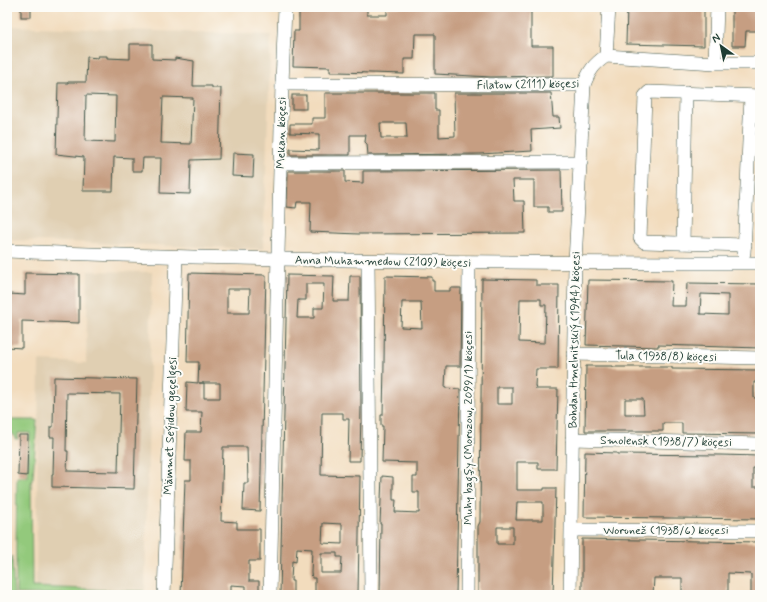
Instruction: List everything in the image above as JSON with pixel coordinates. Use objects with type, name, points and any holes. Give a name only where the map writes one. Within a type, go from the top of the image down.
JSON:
[{"type":"street","name":"Mekan köçesi","points":[[270,595],[285,7]]},
{"type":"street","points":[[609,7],[606,56],[715,63],[760,63]]},
{"type":"street","points":[[715,63],[717,7]]},
{"type":"street","name":"Filatow (2111) köçesi","points":[[282,84],[584,85],[588,74],[596,63],[606,56]]},
{"type":"street","name":"Bohdan Hmelnitskiý (1944) köçesi","points":[[570,595],[575,263],[584,85]]},
{"type":"street","points":[[744,263],[754,147],[755,96],[649,92],[645,96],[640,238],[644,242],[745,246]]},
{"type":"street","points":[[683,243],[686,93]]},
{"type":"street","points":[[280,163],[581,162]]},
{"type":"street","name":"Anna Muhammedow (2109) köçesi","points":[[7,251],[368,262],[760,263]]},
{"type":"street","name":"Mämmet Seýidow geçelgesi","points":[[164,595],[176,257]]},
{"type":"street","points":[[368,262],[371,595]]},
{"type":"street","name":"Muhy bagşy (Morozow, 2099/1) köçesi","points":[[467,595],[469,262]]},
{"type":"street","name":"Tula (1938/8) köçesi","points":[[573,354],[760,358]]},
{"type":"street","name":"Smolensk (1938/7) köçesi","points":[[572,439],[760,444]]},
{"type":"street","name":"Woronež (1938/6) köçesi","points":[[572,530],[760,530]]},
{"type":"shaded area","points":[[7,26],[271,35],[263,249],[7,240]]},
{"type":"shaded area","points":[[88,271],[152,272],[145,589],[36,587],[39,361],[86,363]]},
{"type":"green space","points":[[7,420],[37,420],[33,477],[31,483],[32,587],[144,591],[144,595],[16,594],[17,477],[28,477],[30,433],[18,433],[18,439],[15,439],[14,435],[7,429]]},
{"type":"green space","points":[[12,556],[14,595],[7,595],[7,562]]},
{"type":"building","points":[[21,7],[31,7],[31,17],[21,17]]},
{"type":"building","points":[[299,7],[367,7],[367,15],[387,15],[387,7],[531,7],[531,46],[553,46],[553,76],[491,77],[435,74],[435,34],[415,34],[414,59],[404,59],[404,74],[330,72],[330,67],[293,66],[294,31],[299,31]]},
{"type":"building","points":[[627,7],[704,7],[704,46],[626,44]]},
{"type":"building","points":[[732,7],[749,7],[749,9],[760,9],[760,31],[746,31],[745,46],[732,46]]},
{"type":"building","points":[[130,44],[152,44],[152,59],[175,60],[175,58],[194,61],[193,86],[212,86],[212,88],[221,88],[219,159],[191,160],[190,194],[160,193],[161,158],[143,158],[142,171],[132,171],[132,158],[114,157],[113,191],[83,191],[84,157],[56,154],[58,83],[86,82],[87,57],[98,58],[98,56],[107,56],[107,58],[130,59]],"holes":[[[86,95],[116,96],[115,142],[85,141]],[[163,97],[193,98],[191,144],[161,143]]]},
{"type":"building","points":[[325,93],[435,93],[435,110],[439,110],[439,137],[455,136],[454,93],[551,93],[553,117],[559,117],[560,128],[531,130],[532,151],[480,154],[368,155],[367,144],[365,142],[366,135],[350,135],[350,155],[290,155],[290,149],[319,150],[319,134],[290,133],[290,124],[312,124],[312,118],[325,118]],"holes":[[[380,123],[406,123],[407,138],[381,138]]]},
{"type":"building","points":[[292,95],[306,95],[306,109],[292,109]]},
{"type":"building","points":[[233,153],[254,154],[253,177],[232,176]]},
{"type":"building","points":[[561,170],[562,212],[548,212],[548,207],[534,207],[534,180],[513,180],[514,201],[524,201],[525,233],[359,234],[310,232],[311,202],[297,202],[296,208],[287,207],[288,171],[345,171],[345,182],[363,183],[363,171]]},
{"type":"building","points":[[25,273],[79,274],[79,323],[22,321],[22,348],[7,347],[7,296],[10,297],[10,294],[25,295]]},
{"type":"building","points":[[189,273],[266,275],[260,511],[243,510],[244,483],[248,483],[247,447],[223,447],[221,521],[237,522],[237,529],[260,529],[260,561],[249,561],[249,581],[259,581],[259,595],[246,595],[246,586],[231,585],[231,595],[181,595],[185,480],[191,480],[191,461],[185,461],[186,432],[201,432],[202,412],[186,412],[187,382],[198,383],[199,362],[187,362]],"holes":[[[227,289],[250,289],[249,313],[227,313]],[[204,383],[220,383],[220,398],[204,398]]]},
{"type":"building","points":[[287,275],[334,276],[333,301],[349,301],[350,276],[360,276],[360,461],[348,461],[349,419],[343,419],[343,413],[322,413],[321,475],[360,476],[358,595],[320,595],[320,593],[315,593],[315,578],[312,578],[311,573],[312,549],[297,548],[296,562],[292,561],[291,581],[293,581],[293,595],[280,595]],"holes":[[[306,284],[324,284],[323,308],[314,308],[314,318],[297,318],[298,300],[306,300]],[[323,523],[342,524],[342,544],[322,543]],[[321,553],[337,553],[337,557],[342,557],[341,573],[321,573]]]},
{"type":"building","points":[[385,276],[432,277],[432,281],[434,281],[434,291],[450,291],[450,288],[461,288],[460,366],[446,366],[445,388],[460,389],[456,595],[380,595],[382,476],[393,477],[393,500],[396,500],[395,512],[419,513],[419,492],[413,492],[413,477],[417,477],[417,463],[382,462],[383,426],[381,426],[381,415],[383,415]],"holes":[[[402,302],[421,302],[422,328],[401,327]]]},
{"type":"building","points":[[482,279],[536,280],[536,285],[559,285],[558,369],[536,369],[535,386],[536,389],[558,389],[556,469],[538,469],[538,462],[517,462],[517,490],[544,490],[544,488],[556,488],[553,595],[478,595],[478,526],[480,522]],"holes":[[[520,299],[541,299],[541,305],[546,305],[545,343],[519,342]],[[497,387],[512,387],[512,404],[497,404]],[[517,502],[543,502],[543,520],[516,520]],[[497,527],[513,527],[513,544],[497,544]]]},
{"type":"building","points":[[588,280],[672,281],[671,306],[686,306],[687,283],[760,284],[760,348],[658,345],[658,347],[586,345]],"holes":[[[701,294],[728,295],[728,315],[700,314]]]},
{"type":"building","points":[[586,366],[760,370],[760,382],[754,382],[754,398],[760,398],[760,434],[682,433],[682,423],[663,423],[663,431],[585,431]],"holes":[[[625,399],[643,399],[644,414],[625,414]]]},
{"type":"building","points":[[54,377],[137,379],[134,489],[52,487],[54,437],[50,437],[50,427],[53,427]],"holes":[[[67,393],[120,394],[118,472],[67,471]]]},
{"type":"building","points":[[19,435],[28,435],[27,476],[18,475]]},
{"type":"building","points":[[585,452],[617,454],[760,456],[760,468],[753,468],[753,487],[760,487],[760,519],[584,517]]},
{"type":"building","points":[[582,539],[760,542],[760,595],[751,595],[751,574],[728,573],[728,595],[682,595],[682,578],[654,578],[653,595],[582,595]]}]
